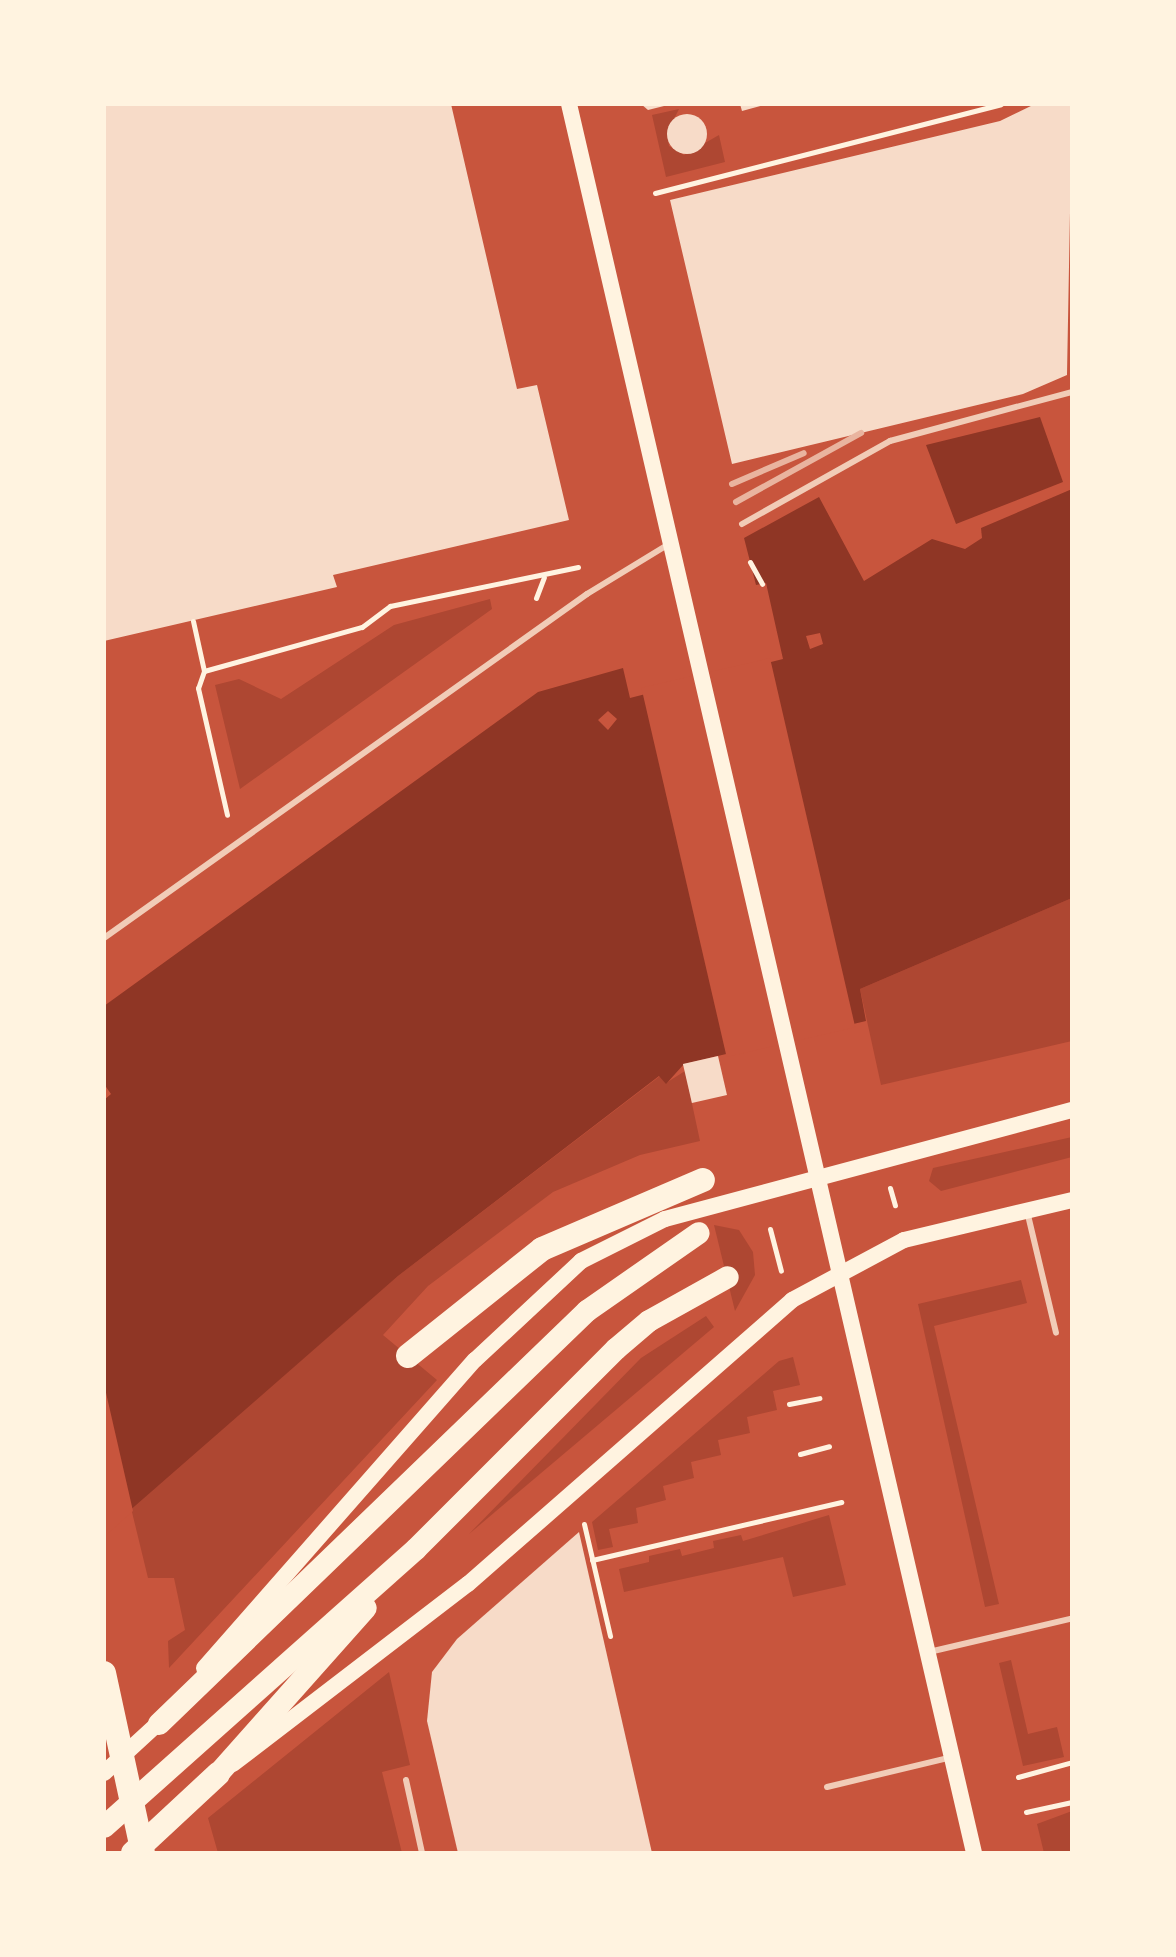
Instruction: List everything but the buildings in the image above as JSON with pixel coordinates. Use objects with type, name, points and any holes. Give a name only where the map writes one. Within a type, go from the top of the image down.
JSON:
[{"type":"highway","points":[[408,1356],[542,1249],[703,1180]]},
{"type":"highway","points":[[159,1724],[587,1311],[699,1233]]},
{"type":"highway","points":[[104,1827],[416,1549],[616,1349],[728,1277]]},
{"type":"highway","points":[[133,1853],[218,1774],[416,1549]]},
{"type":"highway","points":[[104,1673],[143,1853]]},
{"type":"main road","points":[[569,104],[790,1046],[974,1853]]},
{"type":"main road","points":[[104,1773],[159,1724],[475,1360],[581,1261],[665,1219],[710,1210],[1072,1110]]},
{"type":"main road","points":[[218,1774],[468,1584],[792,1300],[839,1270],[904,1240],[1072,1200]]},
{"type":"lane","points":[[742,524],[890,441],[1072,392]]},
{"type":"lane","points":[[104,938],[399,729],[672,542]]},
{"type":"lane","points":[[1027,1211],[1056,1333]]},
{"type":"lane","points":[[928,1652],[1070,1619]]},
{"type":"lane","points":[[827,1787],[952,1757]]},
{"type":"lane","points":[[406,1780],[422,1853]]},
{"type":"path","points":[[655,193],[1001,104]]},
{"type":"path","points":[[204,671],[362,627],[390,606],[544,577],[592,561]]},
{"type":"path","points":[[750,562],[762,584]]},
{"type":"path","points":[[533,605],[544,577]]},
{"type":"path","points":[[193,621],[204,671],[198,688],[224,817],[237,808]]},
{"type":"path","points":[[889,1183],[895,1205]]},
{"type":"path","points":[[770,1229],[783,1276]]},
{"type":"path","points":[[789,1404],[819,1398]]},
{"type":"path","points":[[800,1454],[829,1446]]},
{"type":"path","points":[[592,1560],[841,1502]]},
{"type":"path","points":[[583,1520],[610,1636]]},
{"type":"path","points":[[1018,1777],[1072,1762]]},
{"type":"path","points":[[1026,1812],[1072,1802]]},
{"type":"shaded area","points":[[679,109],[667,133],[669,146],[684,155],[719,135],[725,162],[666,177],[652,115]]},
{"type":"shaded area","points":[[1040,417],[1063,482],[956,524],[926,445]]},
{"type":"shaded area","points":[[1072,489],[1072,898],[860,989],[866,1021],[684,1064],[666,1084],[659,1076],[398,1276],[104,1533],[104,1100],[111,1094],[104,1084],[104,1006],[538,692],[623,668],[630,698],[783,659],[766,583],[756,585],[744,538],[819,497],[864,581],[932,539],[965,549],[982,538],[981,528]],"holes":[[[820,633],[823,644],[810,649],[806,636]],[[608,711],[617,719],[608,730],[598,720]]]},
{"type":"shaded area","points":[[490,599],[492,609],[240,789],[215,685],[239,679],[281,699],[394,625]]},
{"type":"shaded area","points":[[1072,898],[1072,1041],[881,1085],[860,989]]},
{"type":"shaded area","points":[[685,1071],[700,1141],[640,1155],[553,1192],[428,1286],[383,1335],[437,1380],[169,1668],[168,1641],[185,1630],[174,1578],[148,1578],[131,1508],[398,1276],[660,1076],[666,1083]]},
{"type":"shaded area","points":[[1072,1137],[1072,1157],[941,1191],[929,1181],[933,1168]]},
{"type":"shaded area","points":[[714,1225],[739,1230],[753,1252],[755,1275],[735,1311]]},
{"type":"shaded area","points":[[1021,1280],[1027,1303],[934,1326],[999,1604],[985,1607],[918,1304]]},
{"type":"shaded area","points":[[706,1316],[714,1327],[469,1534],[641,1358]]},
{"type":"shaded area","points":[[793,1357],[800,1385],[773,1391],[777,1410],[747,1417],[750,1433],[718,1440],[721,1455],[691,1462],[694,1478],[663,1486],[666,1500],[636,1508],[638,1523],[609,1529],[613,1547],[598,1550],[592,1522],[779,1361]]},
{"type":"shaded area","points":[[829,1515],[846,1585],[793,1597],[783,1557],[624,1592],[619,1569],[649,1562],[649,1556],[680,1549],[682,1556],[714,1548],[713,1541],[741,1535],[743,1541]]},
{"type":"shaded area","points":[[1011,1660],[1028,1734],[1057,1727],[1064,1757],[1023,1766],[999,1663]]},
{"type":"shaded area","points":[[389,1672],[410,1765],[382,1772],[402,1853],[218,1853],[208,1818]]},
{"type":"shaded area","points":[[1072,1811],[1072,1853],[1044,1853],[1037,1824]]},
{"type":"pier","points":[[770,658],[855,1027],[727,1057],[641,688]]},
{"type":"pier","points":[[104,1384],[133,1511],[104,1537]]},
{"type":"railway","points":[[736,502],[861,433]]},
{"type":"railway","points":[[732,484],[804,453]]}]
